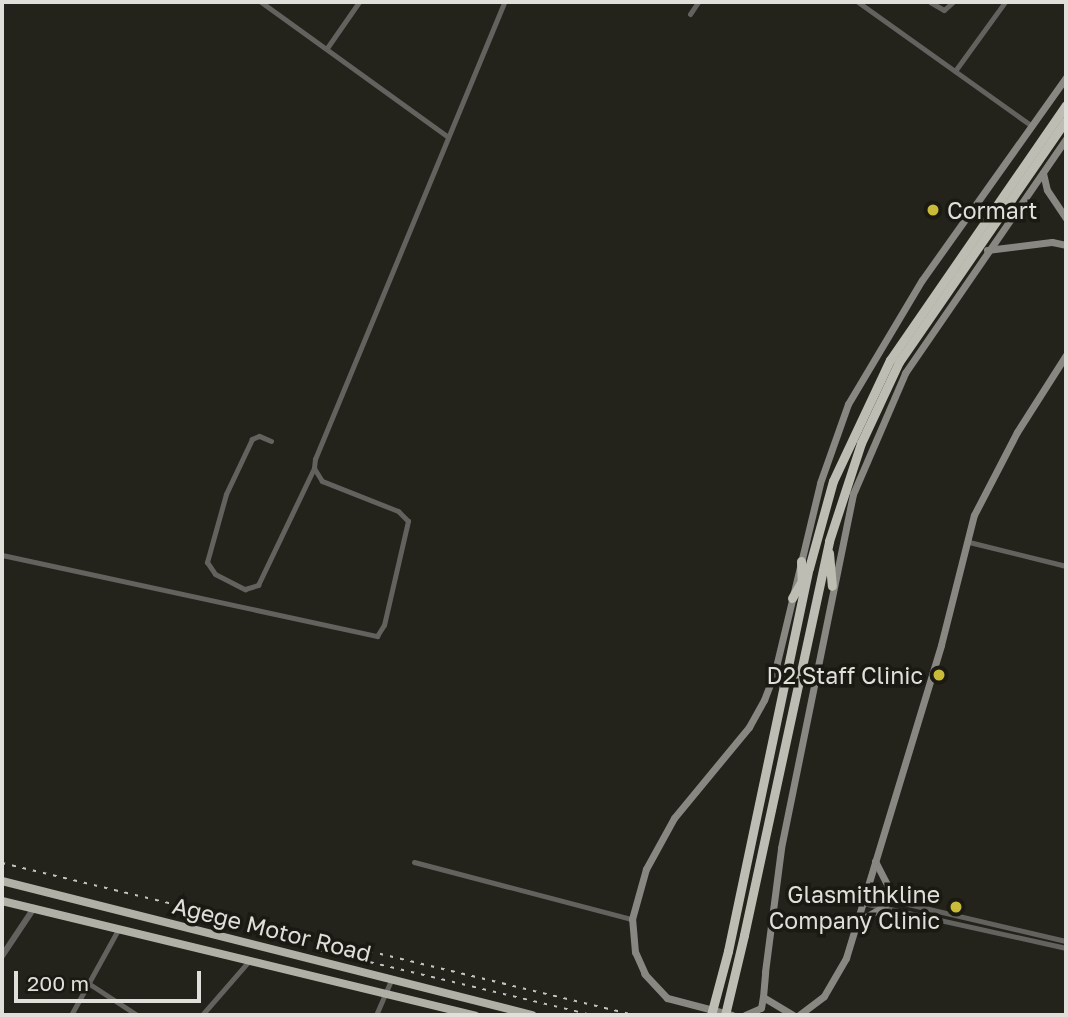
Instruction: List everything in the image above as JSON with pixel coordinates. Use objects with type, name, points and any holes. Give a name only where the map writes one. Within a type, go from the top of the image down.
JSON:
[{"type":"highway","points":[[711,1015],[728,951],[809,568],[833,481],[890,360],[1066,105]]},
{"type":"highway","points":[[725,1015],[828,543],[861,443],[894,372],[1066,120]]},
{"type":"highway","points":[[828,543],[832,586]]},
{"type":"highway","points":[[800,613],[803,580],[801,561]]},
{"type":"highway","points":[[817,593],[837,561]]},
{"type":"highway","points":[[792,598],[809,568]]},
{"type":"highway","name":"Agege Motor Road","points":[[2,881],[532,1015]]},
{"type":"highway","name":"Agege Motor Road","points":[[2,901],[475,1015]]},
{"type":"main road","points":[[732,1015],[676,1002],[659,992],[639,962],[632,919],[657,843],[749,727],[764,700],[820,483],[848,404],[922,281],[1066,77]]},
{"type":"main road","points":[[745,1015],[761,1008],[781,848],[837,561],[853,494],[890,401],[987,250],[1066,139]]},
{"type":"main road","points":[[1042,173],[1046,190],[1066,218]]},
{"type":"main road","points":[[987,250],[1052,242],[1066,245]]},
{"type":"main road","points":[[799,1015],[824,996],[836,980],[857,922],[969,542],[974,515],[1003,457],[1066,355]]},
{"type":"main road","points":[[875,861],[896,902]]},
{"type":"main road","points":[[857,922],[885,906]]},
{"type":"main road","points":[[763,997],[793,1015]]},
{"type":"street","points":[[261,2],[447,136]]},
{"type":"street","points":[[327,48],[359,2]]},
{"type":"street","points":[[271,441],[259,436],[251,439],[226,494],[207,562],[215,574],[245,589],[258,585],[314,468],[447,136],[504,2]]},
{"type":"street","points":[[690,13],[698,2]]},
{"type":"street","points":[[858,2],[1032,126]]},
{"type":"street","points":[[930,2],[944,10],[953,2]]},
{"type":"street","points":[[955,71],[1005,2]]},
{"type":"street","points":[[2,555],[377,636],[384,625],[408,521],[398,511],[322,481],[314,468]]},
{"type":"street","points":[[969,542],[1066,566]]},
{"type":"street","points":[[414,862],[632,919]]},
{"type":"street","points":[[865,894],[1066,941]]},
{"type":"street","points":[[863,903],[1066,948]]},
{"type":"street","points":[[2,956],[34,908]]},
{"type":"street","points":[[71,1015],[118,930]]},
{"type":"street","points":[[202,1015],[248,962]]},
{"type":"street","points":[[376,1015],[392,978]]},
{"type":"street","points":[[89,984],[137,1015]]},
{"type":"railway","points":[[2,863],[634,1015]]},
{"type":"railway","points":[[319,950],[591,1015]]},
{"type":"place","name":"Cormart","points":[[933,210]]},
{"type":"place","name":"D2 Staff Clinic","points":[[939,675]]},
{"type":"place","name":"Glasmithkline Company Clinic","points":[[956,907]]}]
